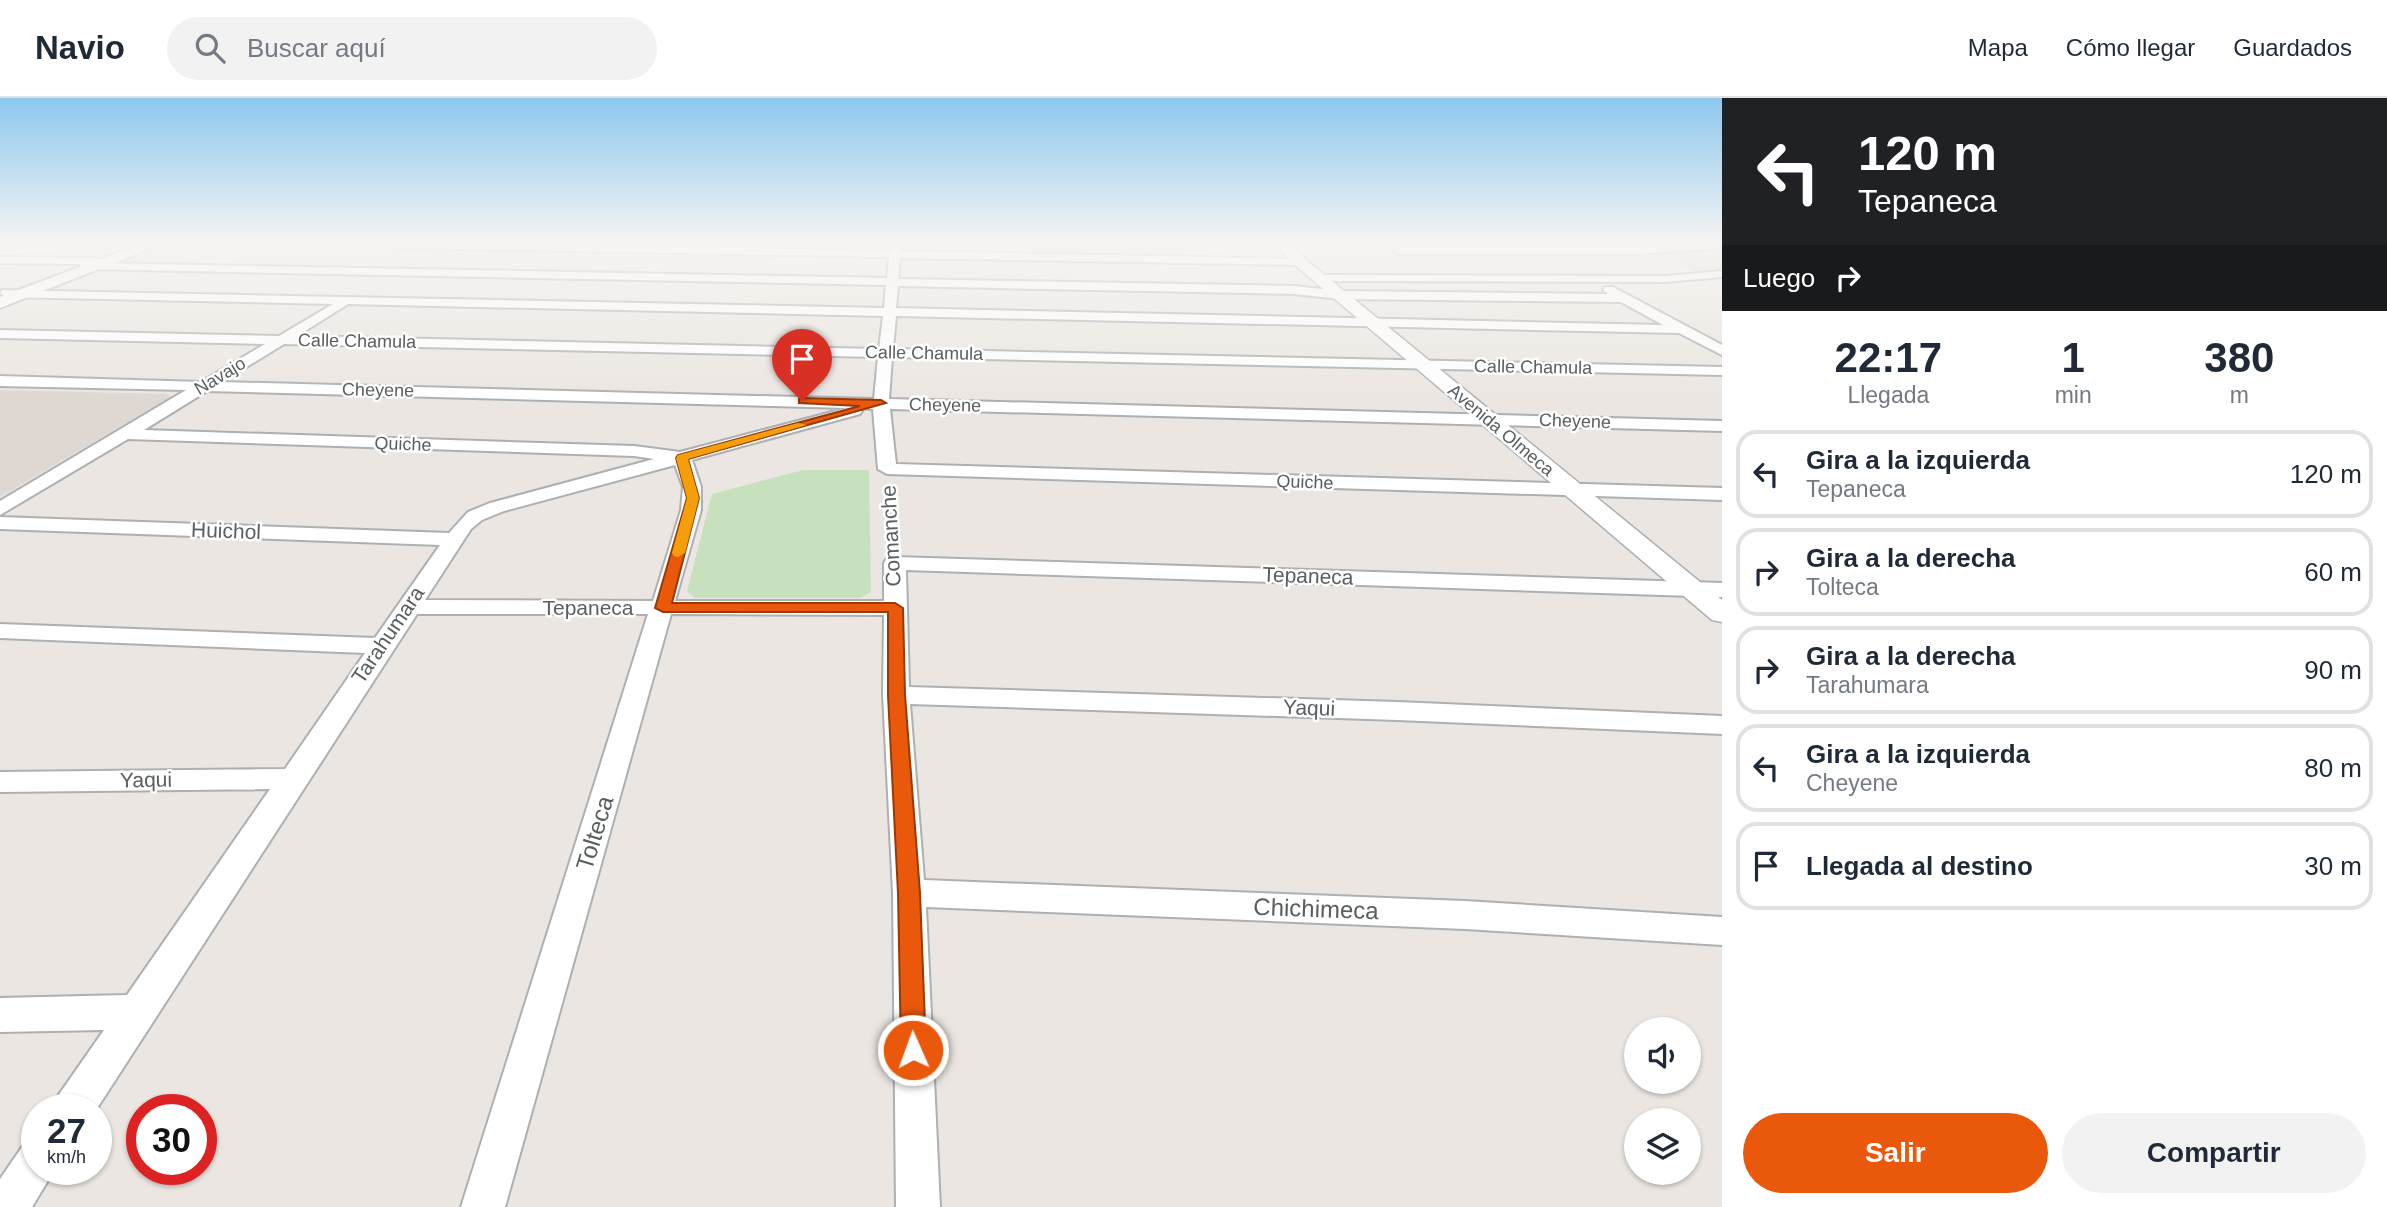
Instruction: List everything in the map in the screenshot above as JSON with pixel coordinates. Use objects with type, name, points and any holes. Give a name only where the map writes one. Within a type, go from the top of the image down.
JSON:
[{"type":"street","points":[[82,296],[1680,329]]},
{"type":"street","name":"Navajo","points":[[0,509],[355,296]]},
{"type":"street","name":"Comanche","points":[[887,469],[881,403],[891,296]]},
{"type":"street","name":"Avenida Olmeca","points":[[1341,296],[1722,614]]},
{"type":"street","points":[[1411,296],[1622,298]]},
{"type":"street","points":[[1618,296],[1722,351]]},
{"type":"street","name":"Calle Chamula","points":[[0,334],[1722,371]]},
{"type":"street","name":"Cheyene","points":[[0,381],[1722,426]]},
{"type":"street","name":"Tarahumara","points":[[83,1094],[453,538],[475,516],[497,507],[881,403]]},
{"type":"street","name":"Quiche","points":[[124,434],[634,451],[682,458]]},
{"type":"street","name":"Tolteca","points":[[483,1207],[663,608],[693,498],[682,458]]},
{"type":"street","name":"Quiche","points":[[887,469],[1722,494]]},
{"type":"street","name":"Huichol","points":[[0,523],[453,538]]},
{"type":"street","name":"Comanche","points":[[895,563],[896,695],[909,893],[918,1207]]},
{"type":"street","name":"Tepaneca","points":[[895,563],[1722,590]]},
{"type":"street","name":"Tepaneca","points":[[407,607],[895,608]]},
{"type":"street","points":[[0,631],[381,646]]},
{"type":"street","name":"Yaqui","points":[[896,695],[1383,710],[1722,725]]},
{"type":"street","name":"Yaqui","points":[[0,782],[292,779]]},
{"type":"street","name":"Chichimeca","points":[[909,893],[1451,914],[1722,931]]},
{"type":"street","points":[[0,1015],[137,1012]]},
{"type":"street","points":[[7,1207],[22,1185]]},
{"type":"path","name":"Comanche","points":[[887,469],[895,563]]},
{"type":"shaded area","points":[[0,390],[168,394],[170,397],[0,497]]},
{"type":"green space","points":[[803,470],[869,470],[871,592],[860,598],[695,598],[687,591],[712,494]]},
{"type":"slow traffic","points":[[678,553],[693,498],[682,458],[802,425]]},
{"type":"route","points":[[802,401],[881,403],[682,458],[693,498],[663,608],[895,608],[896,695],[909,893],[913,1050]]}]
